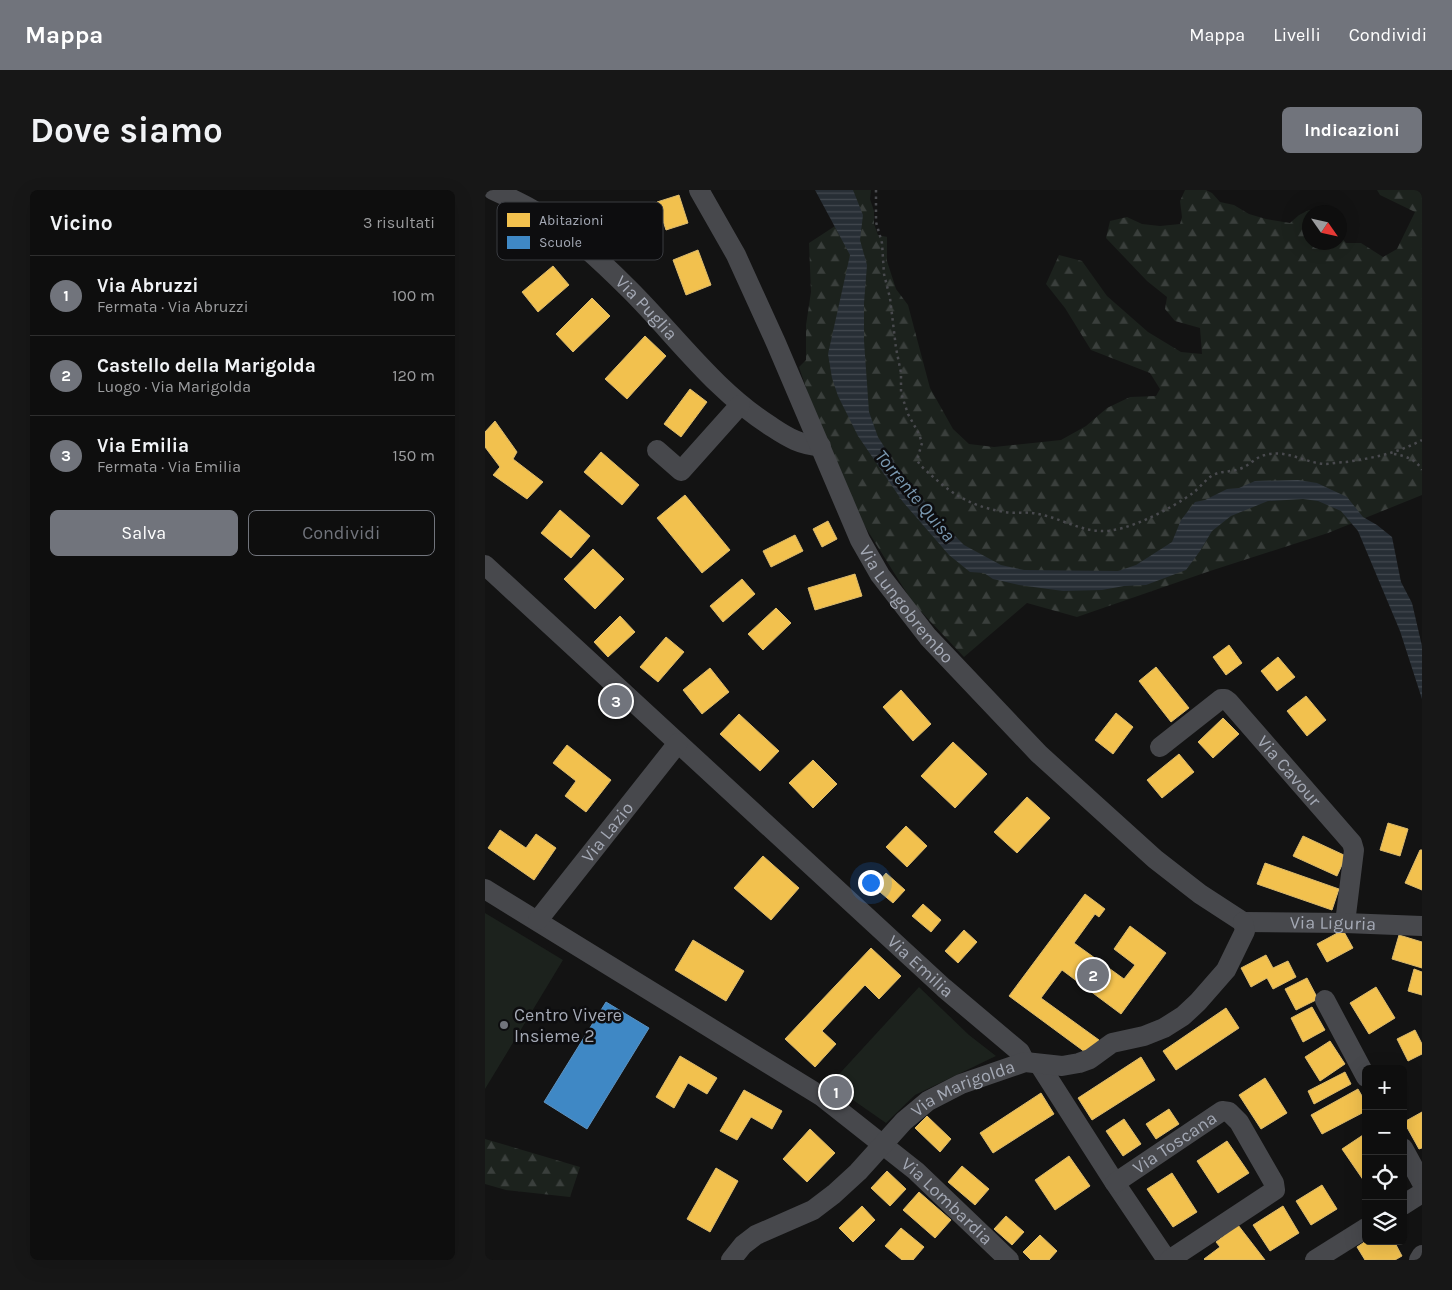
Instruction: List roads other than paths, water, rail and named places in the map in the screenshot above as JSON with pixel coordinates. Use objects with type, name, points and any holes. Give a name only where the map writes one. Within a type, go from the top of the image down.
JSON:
[{"type":"street","name":"Via Puglia","points":[[493,190],[519,202]]},
{"type":"street","name":"Via Lungobrembo","points":[[699,190],[736,254],[821,446],[860,540],[880,575],[928,637],[1006,720],[1077,790],[1155,859],[1200,894],[1243,922]]},
{"type":"street","name":"Via Puglia","points":[[598,260],[631,290],[701,367],[740,405],[788,437],[811,446],[821,446]]},
{"type":"street","points":[[657,450],[681,471],[740,405]]},
{"type":"street","name":"Via Emilia","points":[[485,566],[944,988],[1032,1063]]},
{"type":"street","name":"Via Cavour","points":[[1160,747],[1221,699],[1229,702],[1352,843],[1354,850],[1345,923]]},
{"type":"street","name":"Via Lazio","points":[[538,920],[678,743]]},
{"type":"street","name":"Via Lombardia","points":[[485,889],[821,1096],[916,1170],[1009,1260]]},
{"type":"street","name":"Via Liguria","points":[[1243,922],[1422,926]]},
{"type":"street","name":"Via Marigolda","points":[[731,1260],[743,1245],[756,1235],[813,1210],[834,1194],[858,1172],[904,1120],[927,1101],[961,1084],[1032,1063],[1062,1066],[1079,1063],[1090,1059],[1112,1043],[1144,1036],[1164,1028],[1183,1016],[1226,970],[1245,931],[1243,922]]},
{"type":"street","points":[[1325,1000],[1362,1069]]},
{"type":"street","name":"Via Toscana","points":[[1032,1063],[1168,1260],[1275,1190],[1274,1183],[1239,1122],[1229,1112],[1222,1111],[1115,1183]]},
{"type":"street","points":[[1407,1155],[1422,1183]]},
{"type":"street","points":[[1407,1202],[1422,1193]]},
{"type":"street","points":[[1315,1260],[1362,1231]]},
{"type":"street","points":[[1419,1260],[1422,1255]]},
{"type":"water","name":"Torrente Quisa","points":[[815,190],[853,190],[863,215],[860,240],[867,265],[864,341],[869,412],[878,437],[907,482],[964,545],[1001,565],[1024,570],[1118,571],[1136,565],[1172,542],[1181,520],[1195,502],[1205,500],[1227,489],[1239,488],[1255,481],[1298,480],[1317,483],[1347,497],[1363,517],[1392,537],[1401,582],[1412,603],[1422,646],[1422,699],[1400,631],[1358,531],[1341,511],[1318,501],[1303,499],[1268,501],[1231,516],[1212,531],[1186,570],[1146,585],[1102,590],[1063,591],[1019,585],[993,579],[984,573],[970,572],[949,555],[903,502],[858,436],[838,396],[832,378],[828,354],[850,255]]},
{"type":"place","name":"Via Emilia","points":[[616,701]]},
{"type":"place","name":"Castello della Marigolda","points":[[1093,975]]},
{"type":"place","name":"Centro Vivere Insieme 2","points":[[504,1025]]},
{"type":"place","name":"Via Abruzzi","points":[[836,1092]]}]
